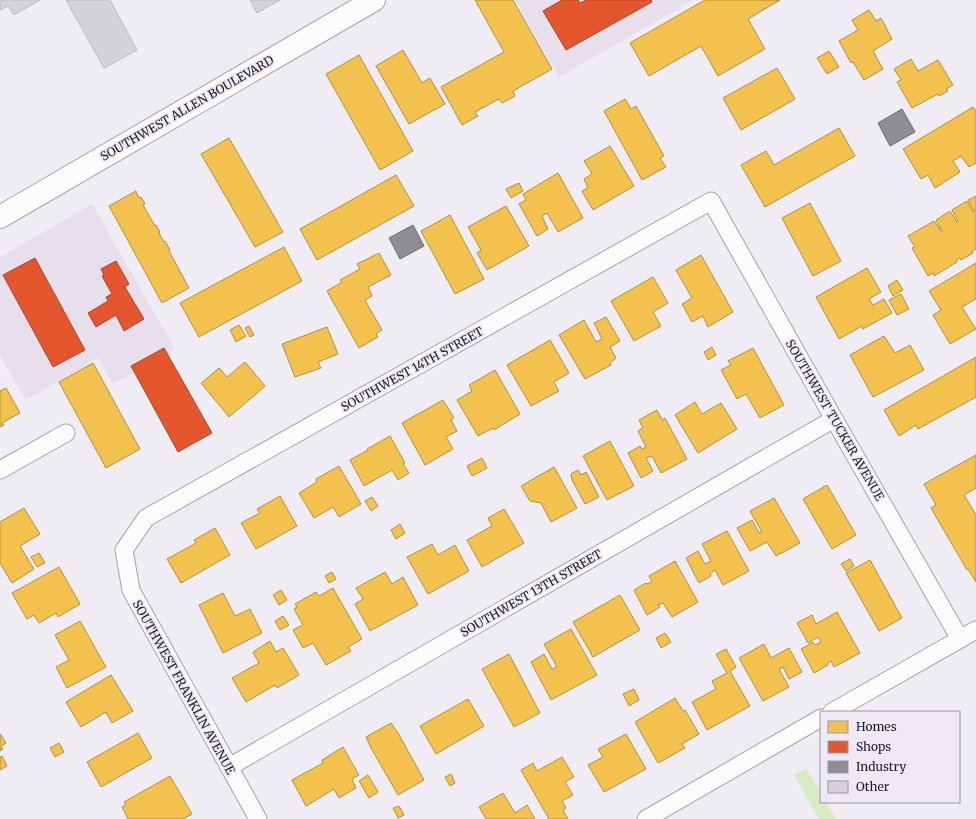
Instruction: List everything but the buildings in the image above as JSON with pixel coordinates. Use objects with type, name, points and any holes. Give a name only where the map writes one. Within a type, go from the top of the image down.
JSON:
[{"type":"main road","name":"SOUTHWEST ALLEN BOULEVARD","points":[[0,217],[374,0]]},
{"type":"street","name":"SOUTHWEST TUCKER AVENUE","points":[[711,201],[960,638]]},
{"type":"street","name":"SOUTHWEST 14TH STREET","points":[[124,550],[146,518],[711,201]]},
{"type":"street","name":"SOUTHWEST 13TH STREET","points":[[229,767],[834,419]]},
{"type":"street","points":[[0,470],[66,433]]},
{"type":"street","name":"SOUTHWEST FRANKLIN AVENUE","points":[[124,550],[131,590],[258,819]]},
{"type":"street","points":[[834,711],[976,630]]},
{"type":"street","points":[[646,819],[820,719]]},
{"type":"shaded area","points":[[515,0],[693,0],[559,77]]},
{"type":"shaded area","points":[[92,204],[175,349],[113,384],[98,358],[26,400],[0,356],[0,257]]},
{"type":"green space","points":[[806,768],[820,791],[820,803],[827,803],[836,819],[819,819],[794,775]]}]
